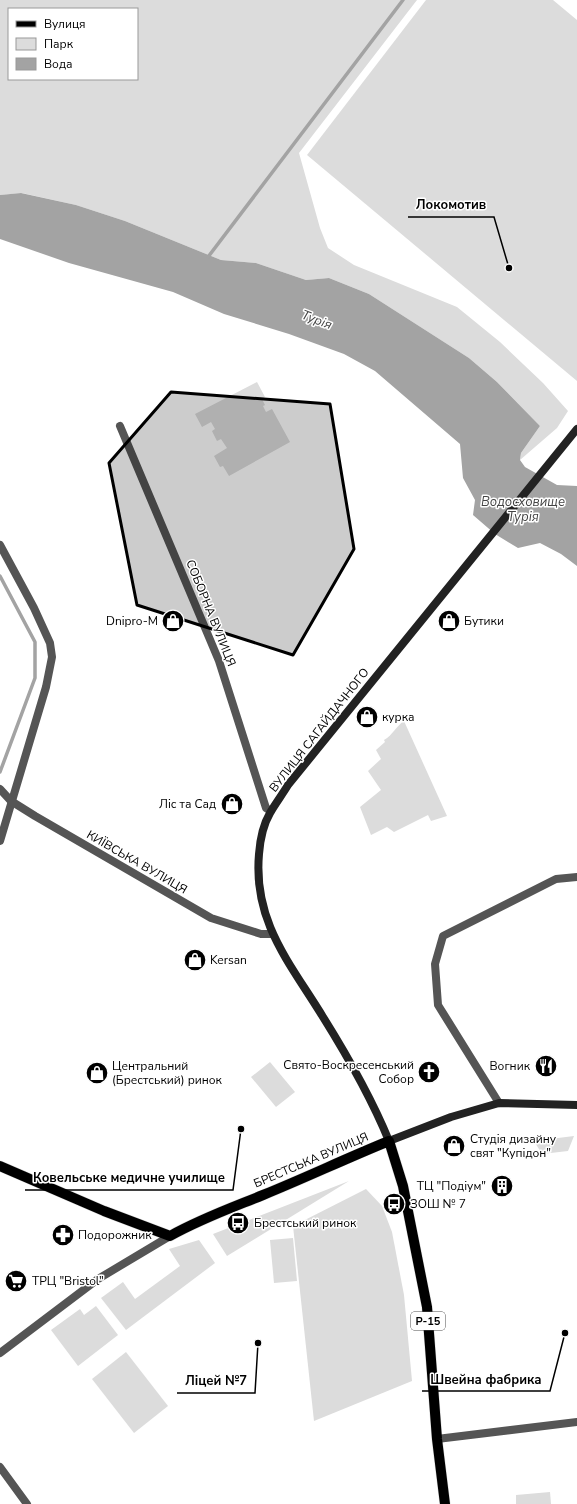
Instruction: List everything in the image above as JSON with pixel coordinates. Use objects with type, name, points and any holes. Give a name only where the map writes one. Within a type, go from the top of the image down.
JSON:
[{"type":"main road","name":"ВУЛИЦЯ САГАЙДАЧНОГО","points":[[389,1140],[373,1103],[346,1054],[272,934],[260,895],[258,871],[260,842],[271,811],[288,785],[487,542],[577,429]]},
{"type":"main road","points":[[389,1140],[472,1110],[499,1103],[577,1105]]},
{"type":"main road","name":"БРЕСТСЬКА ВУЛИЦЯ","points":[[170,1236],[227,1208],[262,1196],[389,1140]]},
{"type":"main road","name":"Р-15","points":[[389,1140],[403,1186],[426,1307],[437,1439],[445,1504]]},
{"type":"main road","points":[[0,1166],[111,1214],[170,1236]]},
{"type":"street","name":"СОБОРНА ВУЛИЦЯ","points":[[120,426],[218,661],[266,808],[271,811]]},
{"type":"street","points":[[0,545],[34,608],[50,643],[52,658],[46,687],[0,841]]},
{"type":"street","name":"КИЇВСЬКА ВУЛИЦЯ","points":[[0,789],[11,801],[211,918],[261,934],[272,934]]},
{"type":"street","points":[[499,1103],[438,1005],[436,964],[443,936],[556,879],[577,877]]},
{"type":"street","points":[[0,1353],[98,1279],[170,1236]]},
{"type":"street","points":[[437,1439],[577,1422]]},
{"type":"street","points":[[1,1469],[27,1504]]},
{"type":"highlighted area","points":[[171,392],[330,404],[354,549],[293,655],[137,605],[109,463]]},
{"type":"green space","points":[[0,0],[417,0],[299,153],[320,228],[328,248],[354,265],[457,307],[500,342],[543,383],[568,411],[557,428],[520,460],[521,453],[540,426],[497,382],[469,358],[369,294],[329,278],[306,280],[256,263],[221,260],[125,221],[76,205],[22,193],[0,195]]},
{"type":"green space","points":[[426,0],[553,0],[577,20],[577,381],[307,155]]},
{"type":"green space","points":[[257,382],[265,397],[262,399],[266,412],[272,409],[290,442],[229,476],[223,466],[220,467],[214,456],[227,448],[221,439],[217,441],[212,431],[215,429],[211,422],[202,427],[195,414]]},
{"type":"green space","points":[[404,721],[447,816],[431,821],[428,815],[394,832],[387,827],[371,835],[360,807],[381,790],[368,771],[381,759],[376,750]]},
{"type":"green space","points":[[270,1062],[295,1092],[276,1107],[251,1077]]},
{"type":"green space","points":[[574,1136],[568,1151],[542,1154],[534,1141]]},
{"type":"green space","points":[[349,1181],[227,1256],[213,1234]]},
{"type":"green space","points":[[366,1189],[382,1206],[392,1232],[404,1295],[412,1381],[314,1421],[293,1226]]},
{"type":"green space","points":[[293,1238],[297,1281],[274,1283],[270,1240]]},
{"type":"green space","points":[[199,1240],[215,1263],[126,1330],[101,1298],[123,1282],[135,1299],[180,1266],[169,1249]]},
{"type":"green space","points":[[96,1306],[118,1335],[78,1366],[51,1330],[80,1309],[84,1315]]},
{"type":"green space","points":[[126,1352],[168,1406],[134,1433],[92,1379]]},
{"type":"green space","points":[[550,1492],[551,1504],[516,1504],[516,1495]]},
{"type":"water","name":"Водосховище Турія","points":[[21,193],[76,205],[125,221],[221,260],[256,263],[306,280],[329,278],[369,294],[469,358],[497,382],[540,426],[521,453],[520,460],[525,467],[557,485],[577,486],[577,566],[561,554],[540,543],[518,548],[495,534],[473,515],[475,500],[463,478],[460,444],[375,371],[344,354],[289,334],[224,314],[173,292],[69,263],[0,239],[0,195]]},
{"type":"waterway","points":[[208,257],[403,0]]},
{"type":"waterway","points":[[0,576],[35,642],[35,678],[0,772]]},
{"type":"place","name":"Локомотив","points":[[509,268]]},
{"type":"place","name":"Dnipro-M","points":[[173,621]]},
{"type":"place","name":"Бутики","points":[[449,621]]},
{"type":"place","name":"курка","points":[[367,717]]},
{"type":"place","name":"Ліс та Сад","points":[[232,804]]},
{"type":"place","name":"Kersan","points":[[195,960]]},
{"type":"place","name":"Вогник","points":[[546,1066]]},
{"type":"place","name":"Свято-Воскресенський Собор","points":[[429,1072]]},
{"type":"place","name":"Центральний (Брестський) ринок","points":[[97,1073]]},
{"type":"place","name":"Ковельське медичне училище","points":[[241,1129]]},
{"type":"place","name":"Студія дизайну свят \"Купідон\"","points":[[454,1146]]},
{"type":"place","name":"ТЦ \"Подіум\"","points":[[502,1186]]},
{"type":"place","name":"ЗОШ № 7","points":[[394,1204]]},
{"type":"place","name":"Брестський ринок","points":[[238,1223]]},
{"type":"place","name":"Подорожник","points":[[63,1235]]},
{"type":"place","name":"ТРЦ \"Bristol\"","points":[[16,1281]]},
{"type":"place","name":"Швейна фабрика","points":[[565,1333]]},
{"type":"place","name":"Ліцей №7","points":[[258,1343]]},
{"type":"water label","name":"Турія","points":[[317,319]]}]
